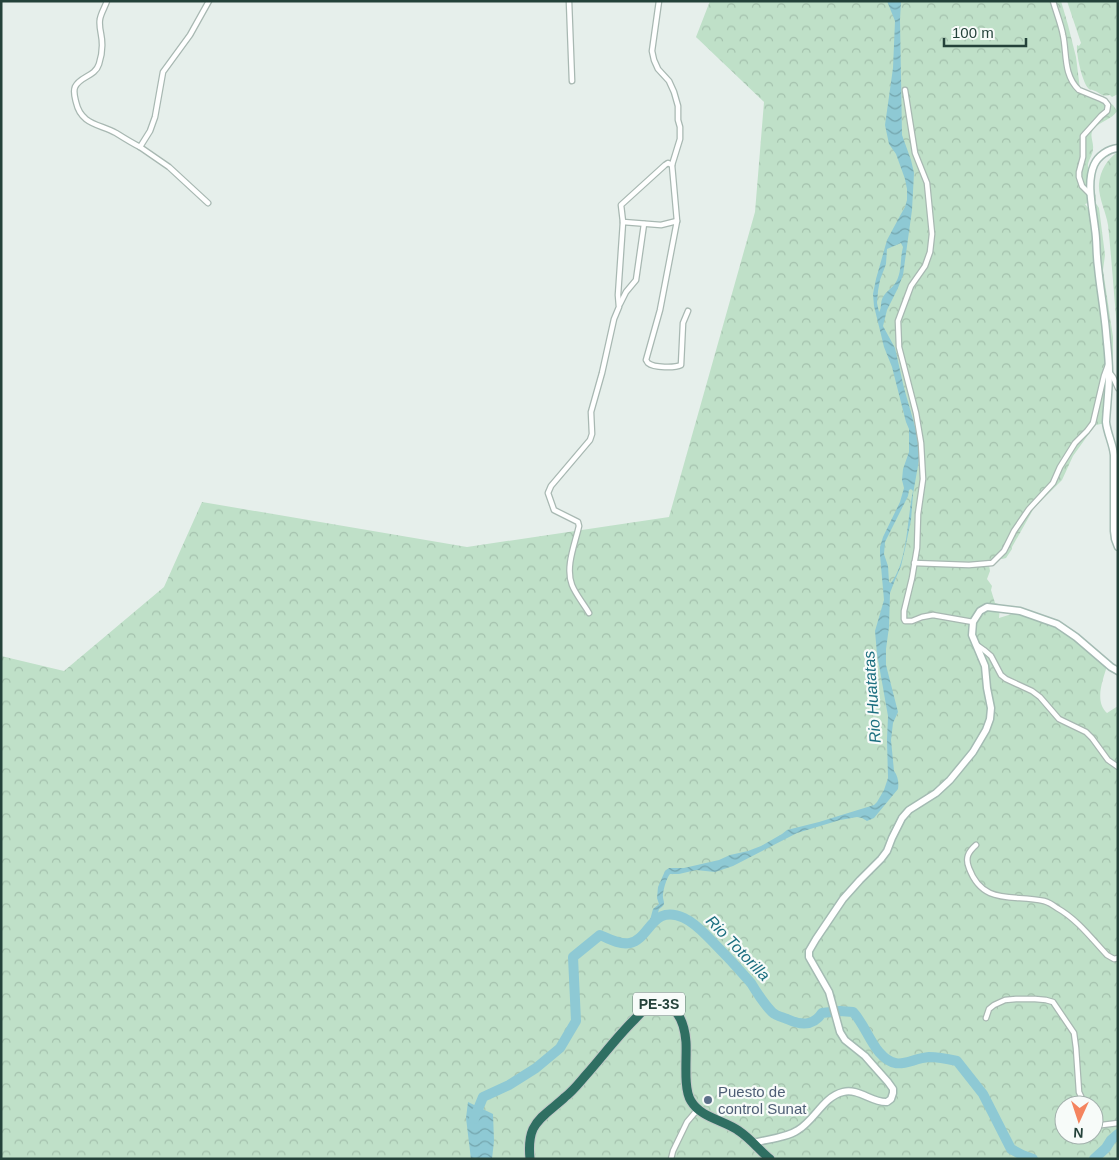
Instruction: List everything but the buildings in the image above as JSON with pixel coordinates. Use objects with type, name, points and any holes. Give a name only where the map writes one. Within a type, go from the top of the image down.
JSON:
[{"type":"highway","name":"PE-3S","points":[[530,1159],[530,1138],[534,1127],[575,1089],[614,1040],[647,1008],[654,1005],[662,1004],[669,1006],[678,1014],[684,1026],[688,1096],[698,1109]]},
{"type":"highway","points":[[698,1109],[737,1129],[770,1159]]},
{"type":"street","points":[[107,1],[99,23],[102,53],[98,68],[94,73],[80,80],[75,86],[74,91],[78,110],[92,124],[140,147],[169,167],[208,203]]},
{"type":"street","points":[[140,147],[150,131],[164,72],[190,35],[209,1]]},
{"type":"street","points":[[569,1],[572,81]]},
{"type":"street","points":[[660,1],[652,51],[658,69],[669,81],[677,100],[680,139],[672,164],[677,221],[660,310],[647,362],[672,367],[681,365],[682,334],[688,311]]},
{"type":"street","points":[[1053,1],[1063,35],[1064,56],[1076,88],[1105,101],[1108,106],[1107,111],[1083,136],[1083,157],[1079,177],[1082,186],[1091,195]]},
{"type":"street","points":[[905,90],[915,153],[927,183],[932,234],[930,252],[925,266],[911,286],[898,322],[899,347],[916,413],[922,454],[923,479],[918,514],[917,548],[904,611],[904,620],[912,621],[933,614],[973,622]]},
{"type":"street","points":[[1118,148],[1102,154],[1094,166],[1091,178],[1098,273],[1106,331],[1109,372],[1106,422],[1114,455],[1114,531],[1118,546]]},
{"type":"street","points":[[619,307],[618,295],[623,222],[621,204],[665,165],[668,163],[672,164]]},
{"type":"street","points":[[623,222],[661,225],[677,221]]},
{"type":"street","points":[[589,613],[572,585],[570,574],[570,565],[579,526],[578,522],[554,510],[548,493],[551,486],[590,440],[592,434],[591,412],[614,319],[626,292],[636,280],[644,224]]},
{"type":"street","points":[[914,563],[969,565],[992,563],[1004,551],[1028,509],[1053,483],[1060,467],[1075,443],[1088,431],[1093,423],[1108,364]]},
{"type":"street","points":[[1109,372],[1118,388]]},
{"type":"street","points":[[753,1143],[790,1134],[798,1130],[835,1095],[842,1092],[857,1092],[876,1101],[883,1102],[888,1102],[891,1099],[893,1089],[888,1082],[866,1056],[845,1040],[840,1032],[829,992],[809,957],[809,951],[849,891],[887,851],[902,818],[909,810],[936,793],[950,780],[973,752],[986,730],[991,708],[985,666],[972,635],[973,622],[980,610],[987,607],[1020,612],[1046,619],[1076,636],[1111,668],[1118,671]]},
{"type":"street","points":[[975,644],[991,656],[1001,675],[1040,697],[1059,719],[1086,732],[1108,760],[1118,767]]},
{"type":"street","points":[[976,845],[967,856],[968,864],[977,884],[988,893],[1008,898],[1045,901],[1070,916],[1107,955],[1114,959],[1118,958]]},
{"type":"street","points":[[986,1018],[989,1009],[1004,1000],[1035,999],[1053,1002],[1074,1033],[1080,1095]]},
{"type":"street","points":[[672,1159],[673,1151],[687,1122],[698,1109]]},
{"type":"street","points":[[1104,1125],[1118,1123]]},
{"type":"green space","points":[[710,1],[1061,1],[1076,57],[1080,89],[1113,105],[1117,111],[1099,124],[1092,132],[1093,151],[1088,167],[1096,201],[1085,204],[1089,209],[1095,203],[1099,208],[1105,255],[1103,270],[1113,337],[1113,357],[1106,423],[1096,425],[1088,435],[1073,456],[1062,480],[1034,508],[1006,558],[1002,559],[995,556],[989,565],[990,571],[987,579],[992,586],[991,590],[995,603],[1000,608],[999,618],[1015,613],[1053,620],[1107,666],[1101,690],[1101,703],[1107,713],[1118,706],[1118,1159],[1,1159],[1,656],[64,671],[164,587],[202,502],[467,547],[669,517],[755,212],[764,102],[696,37]]},
{"type":"green space","points":[[1067,1],[1118,1],[1118,94],[1112,97],[1110,95],[1103,95],[1088,88],[1086,85],[1077,55],[1077,45],[1079,46],[1081,43]]},
{"type":"green space","points":[[1118,152],[1118,336],[1108,225],[1099,184],[1105,166]]},
{"type":"water","points":[[887,1],[901,1],[902,135],[914,173],[912,210],[903,275],[887,310],[883,326],[895,348],[918,437],[919,460],[905,549],[901,566],[890,593],[886,649],[886,665],[898,712],[893,723],[891,740],[898,789],[874,818],[867,821],[857,817],[797,833],[733,866],[715,872],[696,870],[670,874],[663,892],[664,904],[659,909],[657,917],[650,920],[653,909],[659,904],[657,898],[658,887],[665,871],[669,868],[684,868],[719,860],[761,846],[787,830],[874,805],[884,790],[888,778],[888,716],[877,654],[875,631],[884,600],[880,547],[900,502],[904,488],[902,480],[903,469],[909,452],[909,429],[892,367],[884,347],[873,294],[887,240],[907,200],[905,179],[896,154],[889,144],[885,125],[893,68],[895,21]],"holes":[[[901,243],[903,247],[898,278],[883,297],[879,312],[877,303],[878,291],[886,264],[887,249]],[[911,489],[913,491],[904,551],[897,574],[891,583],[889,582],[888,566],[884,554],[885,542]]]},
{"type":"water","points":[[468,1102],[493,1114],[494,1141],[492,1159],[471,1159],[466,1118]]},
{"type":"waterway","name":"Rio Totorilla","points":[[474,1119],[483,1097],[509,1085],[536,1068],[560,1048],[576,1021],[573,957],[600,935],[618,942],[630,943],[637,940],[658,918],[665,915],[673,915],[688,920],[702,931],[746,977],[766,1006],[775,1014],[797,1023],[806,1024],[815,1021],[822,1013],[853,1012],[879,1052],[891,1062],[903,1063],[929,1057],[957,1061],[983,1094],[1011,1149],[1033,1159]]},
{"type":"waterway","name":"Rio Totorilla","points":[[1094,1159],[1118,1134]]},
{"type":"place","name":"Puesto de control Sunat","points":[[708,1100]]},
{"type":"water label","name":"Rio Huatatas","points":[[872,697]]}]
